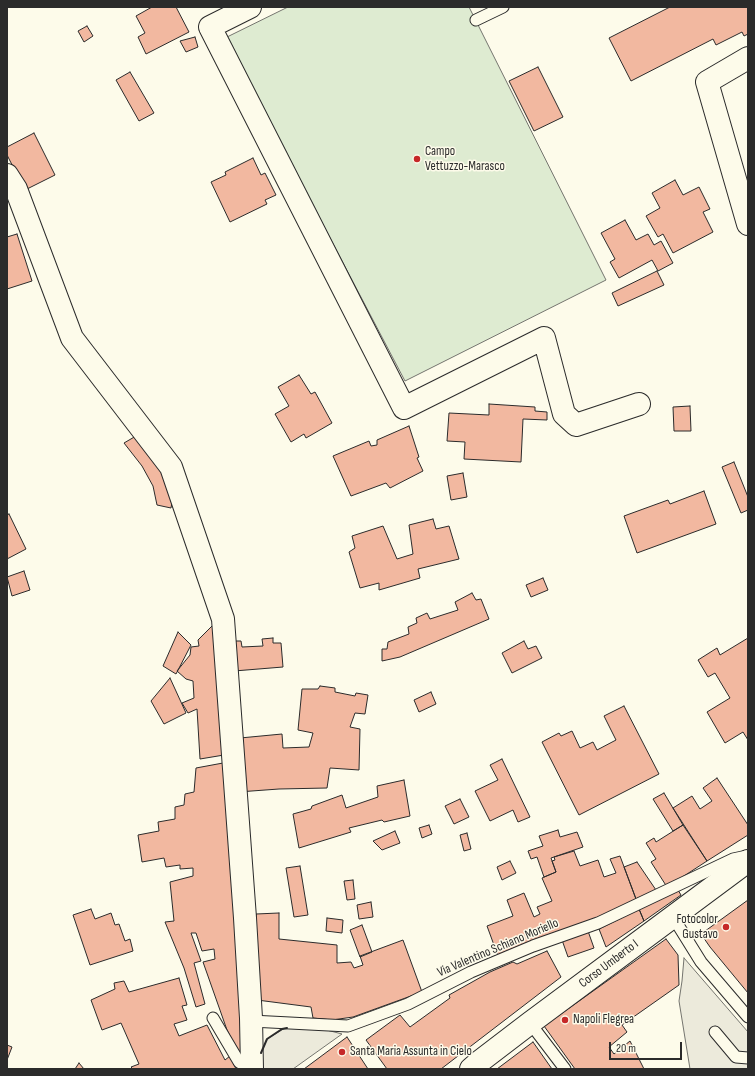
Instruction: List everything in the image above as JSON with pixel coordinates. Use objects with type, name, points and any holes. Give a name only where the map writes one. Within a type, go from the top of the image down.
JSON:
[{"type":"street","points":[[250,7],[210,27],[404,408],[544,338],[564,414],[576,425],[639,404]]},
{"type":"street","points":[[748,58],[708,82],[748,224]]},
{"type":"street","points":[[7,175],[16,190],[72,338],[171,467],[223,619],[245,910],[251,1021],[251,1069]]},
{"type":"street","name":"Corso Umberto I","points":[[471,1069],[478,1062],[748,861]]},
{"type":"lane","points":[[476,20],[503,7]]},
{"type":"lane","name":"Via Valentino Schiano Moriello","points":[[251,1021],[348,1026],[408,1004],[471,972],[533,946],[598,922],[733,859],[748,856]]},
{"type":"lane","points":[[673,917],[700,962],[748,1017]]},
{"type":"lane","points":[[213,1018],[239,1062],[251,1069]]},
{"type":"lane","points":[[530,1023],[565,1069]]},
{"type":"lane","points":[[715,1032],[736,1057],[748,1058]]},
{"type":"green space","name":"Campo Vettuzzo-Marasco","points":[[288,7],[469,7],[606,280],[405,381],[225,38]]},
{"type":"shaded area","points":[[684,958],[748,1032],[748,1069],[690,1069],[679,1001]]},
{"type":"shaded area","points":[[315,1027],[342,1034],[293,1069],[261,1069],[261,1053],[267,1039],[285,1028]]},
{"type":"building","points":[[152,7],[176,7],[189,32],[146,54],[138,37],[145,33],[136,16]]},
{"type":"building","points":[[670,7],[748,7],[748,34],[744,36],[742,32],[716,45],[713,39],[631,81],[609,38]]},
{"type":"building","points":[[87,26],[93,36],[84,42],[78,31]]},
{"type":"building","points":[[195,37],[198,47],[186,52],[180,41]]},
{"type":"building","points":[[538,67],[563,117],[534,131],[509,81]]},
{"type":"building","points":[[130,72],[154,113],[139,121],[116,80]]},
{"type":"building","points":[[34,133],[55,175],[25,190],[7,155],[7,147]]},
{"type":"building","points":[[253,158],[261,175],[265,173],[276,195],[265,200],[267,204],[230,222],[211,182],[226,175],[225,172]]},
{"type":"building","points":[[675,180],[683,195],[699,187],[710,209],[703,212],[713,232],[673,253],[663,234],[658,237],[646,216],[660,208],[652,193]]},
{"type":"building","points":[[625,220],[636,240],[648,234],[654,245],[661,241],[673,263],[658,271],[652,260],[619,278],[610,262],[615,259],[601,233]]},
{"type":"building","points":[[17,234],[32,281],[7,289],[7,237]]},
{"type":"building","points":[[657,271],[664,285],[618,306],[612,293]]},
{"type":"building","points":[[299,375],[311,394],[315,392],[332,423],[306,438],[304,434],[291,442],[275,414],[289,406],[278,387]]},
{"type":"building","points":[[489,404],[535,407],[535,411],[547,412],[547,420],[523,419],[521,462],[464,459],[465,442],[447,441],[449,413],[489,415]]},
{"type":"building","points":[[690,406],[691,431],[674,431],[673,407]]},
{"type":"building","points":[[409,426],[419,457],[417,458],[423,471],[390,488],[386,483],[351,496],[333,456],[369,441],[371,446],[377,445],[377,440]]},
{"type":"building","points":[[136,436],[154,458],[166,479],[173,497],[171,508],[157,505],[153,486],[142,466],[124,443]]},
{"type":"building","points":[[734,462],[748,497],[748,510],[741,513],[722,467]]},
{"type":"building","points":[[463,473],[467,497],[451,500],[447,476]]},
{"type":"building","points":[[704,491],[716,524],[637,553],[624,516],[668,500],[670,504]]},
{"type":"building","points":[[9,514],[26,549],[7,559],[7,515]]},
{"type":"building","points":[[433,519],[436,529],[449,526],[459,559],[418,569],[420,578],[379,590],[379,583],[360,588],[349,552],[355,548],[352,536],[383,526],[397,559],[413,554],[409,525]]},
{"type":"building","points":[[24,571],[30,590],[12,596],[7,577]]},
{"type":"building","points":[[543,578],[548,590],[531,597],[526,585]]},
{"type":"building","points":[[472,593],[476,600],[481,599],[489,619],[400,657],[382,661],[382,649],[387,649],[388,642],[409,634],[408,627],[417,623],[416,618],[427,613],[430,619],[458,610],[455,602]]},
{"type":"building","points":[[216,622],[224,755],[200,759],[197,709],[188,713],[182,703],[194,698],[193,681],[186,679],[177,671],[190,655],[191,647],[199,646],[198,640]]},
{"type":"building","points":[[178,632],[191,645],[176,674],[163,666]]},
{"type":"building","points":[[273,638],[273,643],[281,643],[283,667],[234,671],[232,641],[241,641],[242,647],[263,646],[262,639]]},
{"type":"building","points":[[748,638],[748,740],[743,732],[725,743],[707,712],[730,698],[715,673],[708,677],[698,660],[717,648],[720,655]]},
{"type":"building","points":[[524,641],[528,649],[536,646],[542,658],[512,673],[502,653]]},
{"type":"building","points":[[170,678],[186,713],[164,724],[151,701]]},
{"type":"building","points":[[320,686],[335,688],[335,692],[355,696],[356,693],[368,695],[365,714],[355,713],[350,727],[360,729],[359,770],[330,768],[327,788],[238,792],[240,738],[282,734],[283,748],[309,747],[313,733],[298,730],[302,689],[318,689]]},
{"type":"building","points":[[431,692],[436,704],[419,712],[414,700]]},
{"type":"building","points":[[624,706],[659,774],[579,815],[542,742],[559,733],[561,736],[572,731],[580,748],[593,742],[597,750],[616,740],[604,716]]},
{"type":"building","points":[[502,759],[530,817],[518,822],[513,810],[490,821],[475,791],[498,780],[490,765]]},
{"type":"building","points":[[223,763],[245,1051],[239,1054],[227,1030],[203,962],[215,959],[214,949],[202,951],[196,933],[191,933],[201,961],[194,963],[205,1004],[196,1007],[184,968],[165,922],[174,921],[170,882],[193,876],[193,868],[180,869],[180,865],[166,867],[164,858],[142,862],[138,835],[159,831],[158,822],[175,819],[175,807],[184,805],[185,794],[194,792],[196,768]]},
{"type":"building","points":[[717,778],[748,825],[748,835],[707,861],[673,808],[692,796],[700,809],[712,801],[703,788]]},
{"type":"building","points":[[404,780],[410,816],[384,822],[382,820],[349,828],[351,832],[299,848],[293,814],[311,809],[312,806],[342,795],[346,808],[378,797],[377,786]]},
{"type":"building","points":[[664,793],[683,825],[673,831],[653,799]]},
{"type":"building","points":[[460,799],[469,817],[454,824],[445,806]]},
{"type":"building","points":[[429,825],[432,834],[422,838],[419,828]]},
{"type":"building","points":[[683,825],[707,861],[667,887],[651,862],[656,859],[646,843],[654,838],[656,842]]},
{"type":"building","points":[[558,830],[560,837],[577,832],[583,847],[551,858],[556,872],[544,877],[537,857],[531,859],[528,851],[543,846],[539,836]]},
{"type":"building","points":[[395,831],[400,843],[382,850],[373,841]]},
{"type":"building","points":[[467,833],[471,849],[464,851],[460,835]]},
{"type":"building","points":[[574,851],[580,866],[598,860],[604,877],[616,873],[610,859],[620,856],[636,899],[596,919],[498,956],[487,926],[513,916],[507,900],[524,893],[534,917],[540,914],[537,907],[552,901],[542,878],[556,872],[552,861],[555,860],[554,857]]},
{"type":"building","points":[[510,861],[516,873],[502,880],[497,867]]},
{"type":"building","points":[[637,862],[656,890],[636,899],[624,867]]},
{"type":"building","points":[[300,866],[308,915],[294,917],[286,868]]},
{"type":"building","points":[[353,880],[355,899],[347,900],[344,881]]},
{"type":"building","points":[[678,890],[681,895],[644,921],[639,909]]},
{"type":"building","points":[[748,900],[748,993],[701,934]]},
{"type":"building","points":[[371,902],[373,917],[359,919],[357,905]]},
{"type":"building","points":[[91,909],[95,919],[111,913],[115,925],[119,924],[125,941],[130,939],[133,951],[90,965],[73,915]]},
{"type":"building","points":[[639,909],[644,921],[606,947],[599,929]]},
{"type":"building","points":[[279,913],[279,939],[337,945],[337,963],[351,962],[354,968],[363,965],[360,956],[403,940],[422,992],[353,1017],[332,1020],[313,1018],[311,1007],[257,1000],[256,914]]},
{"type":"building","points":[[327,918],[343,920],[342,933],[326,931]]},
{"type":"building","points":[[362,925],[372,952],[360,957],[350,930]]},
{"type":"building","points":[[588,931],[594,948],[568,957],[562,940]]},
{"type":"building","points":[[666,939],[678,955],[679,985],[622,1025],[627,1032],[609,1047],[614,1054],[630,1041],[644,1069],[575,1069],[544,1026]]},
{"type":"building","points":[[547,951],[561,977],[441,1069],[387,1069],[366,1040],[400,1015],[410,1027],[450,998],[449,995],[490,972],[513,962],[517,964]]},
{"type":"building","points":[[179,978],[187,1005],[182,1006],[187,1020],[174,1024],[179,1036],[207,1025],[225,1060],[230,1056],[236,1069],[133,1069],[131,1067],[139,1064],[121,1023],[102,1030],[91,1000],[115,989],[114,983],[124,981],[129,992]]},
{"type":"building","name":"Santa Maria Assunta in Cielo","points":[[347,1037],[368,1069],[304,1069],[308,1066]]},
{"type":"building","points":[[533,1042],[552,1069],[497,1069]]},
{"type":"building","points":[[7,1045],[12,1047],[7,1060]]},
{"type":"building","points":[[79,1063],[84,1069],[75,1069]]},
{"type":"wall","points":[[261,1053],[267,1039],[282,1029],[287,1028]]},
{"type":"place","name":"Campo Vettuzzo-Marasco","points":[[417,159]]},
{"type":"place","name":"Fotocolor Gustavo","points":[[726,927]]},
{"type":"place","name":"Napoli Flegrea","points":[[565,1020]]},
{"type":"place","name":"Santa Maria Assunta in Cielo","points":[[342,1052]]}]
